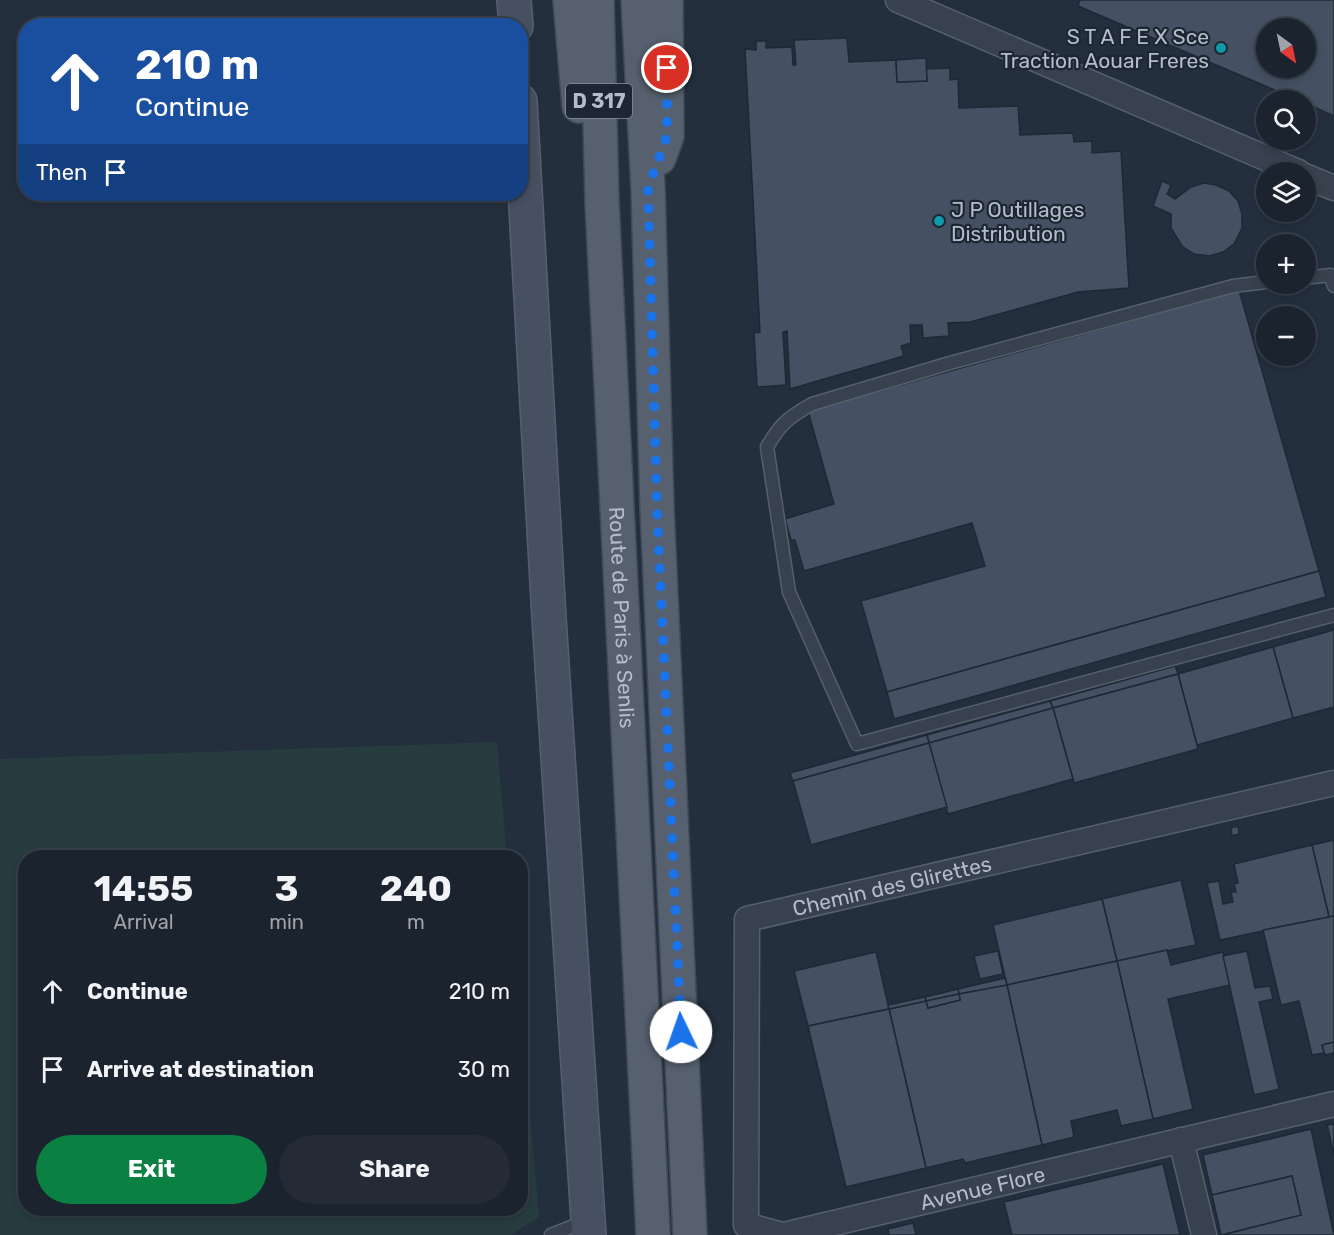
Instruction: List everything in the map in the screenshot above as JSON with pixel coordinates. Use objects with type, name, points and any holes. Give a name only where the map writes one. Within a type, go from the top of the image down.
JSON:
[{"type":"main road","points":[[570,0],[584,163],[602,202]]},
{"type":"main road","name":"Route de Paris à Senlis","points":[[597,0],[602,202],[653,1235]]},
{"type":"main road","name":"Route de Paris à Senlis","points":[[638,0],[648,188],[657,508],[690,1235]]},
{"type":"main road","points":[[648,188],[667,136],[666,0]]},
{"type":"street","points":[[514,0],[515,18]]},
{"type":"street","points":[[898,0],[1275,162]]},
{"type":"street","points":[[1316,181],[1334,188]]},
{"type":"street","points":[[526,201],[549,618],[589,1228]]},
{"type":"street","name":"Chemin des Glirettes","points":[[746,1226],[747,919],[1334,783]]},
{"type":"street","name":"Avenue Flore","points":[[746,1226],[783,1235],[1334,1104]]},
{"type":"street","points":[[1181,1140],[1204,1235]]},
{"type":"lane","points":[[1316,277],[1330,275],[1334,286]]},
{"type":"lane","points":[[1256,283],[1233,286],[950,363],[812,404],[792,416],[776,430],[767,447],[789,592],[857,744],[1334,615]]},
{"type":"lane","points":[[551,1235],[589,1228]]},
{"type":"green space","points":[[497,742],[506,850],[18,850],[18,1216],[528,1216],[528,1089],[539,1217],[511,1235],[0,1235],[0,759]]},
{"type":"building","name":"S T A F E X Sce Traction Aouar Freres","points":[[1080,0],[1334,0],[1334,116],[1316,108],[1316,90],[1275,90],[1078,6]]},
{"type":"building","name":"J P Outillages Distribution","points":[[847,38],[849,62],[896,60],[897,82],[927,81],[926,69],[950,68],[950,80],[958,79],[959,108],[1018,106],[1020,135],[1073,133],[1074,142],[1092,141],[1092,153],[1121,151],[1129,288],[1078,292],[970,322],[948,323],[949,336],[923,338],[922,325],[910,325],[911,343],[901,346],[904,356],[790,389],[787,331],[783,332],[786,385],[757,387],[754,333],[760,332],[745,49],[756,50],[756,41],[766,41],[766,48],[792,47],[793,65],[796,65],[794,40]]},
{"type":"building","points":[[926,58],[927,81],[897,82],[896,60]]},
{"type":"building","points":[[1162,181],[1171,185],[1167,194],[1175,199],[1191,187],[1204,183],[1229,191],[1238,201],[1242,214],[1242,228],[1234,244],[1223,252],[1209,256],[1194,254],[1182,246],[1171,228],[1171,214],[1153,206]]},
{"type":"building","points":[[1239,290],[1256,350],[1256,366],[1261,366],[1319,571],[887,692],[861,601],[985,566],[972,523],[804,571],[795,540],[791,540],[785,519],[834,504],[808,411]]},
{"type":"building","points":[[1319,571],[1326,597],[894,719],[887,692]]},
{"type":"building","points":[[1334,630],[1334,707],[1293,718],[1273,647]]},
{"type":"building","points":[[1273,647],[1293,718],[1197,745],[1178,674]]},
{"type":"building","points":[[1175,666],[1178,674],[1053,708],[1050,701]]},
{"type":"building","points":[[1178,674],[1198,749],[1074,783],[1053,708]]},
{"type":"building","points":[[1050,701],[1053,708],[929,743],[927,735]]},
{"type":"building","points":[[1053,708],[1073,779],[948,814],[929,743]]},
{"type":"building","points":[[927,735],[929,743],[793,781],[790,773]]},
{"type":"building","points":[[929,743],[947,807],[811,845],[793,781]]},
{"type":"building","points":[[1238,826],[1239,834],[1232,836],[1231,828]]},
{"type":"building","points":[[1334,840],[1334,916],[1329,917],[1312,845]]},
{"type":"building","points":[[1312,845],[1329,917],[1220,940],[1207,883],[1219,881],[1223,904],[1233,902],[1231,892],[1236,892],[1234,884],[1238,883],[1234,864]]},
{"type":"building","points":[[1181,880],[1196,945],[1117,961],[1102,899]]},
{"type":"building","points":[[1102,899],[1117,961],[1007,985],[993,925]]},
{"type":"building","points":[[1334,916],[1334,1042],[1322,1045],[1324,1053],[1312,1055],[1299,1001],[1281,1005],[1263,930]]},
{"type":"building","points":[[1167,950],[1171,965],[1223,952],[1230,985],[1168,999],[1193,1109],[1153,1119],[1117,961]]},
{"type":"building","points":[[998,951],[1003,974],[980,979],[974,956]]},
{"type":"building","points":[[1247,951],[1255,988],[1270,986],[1273,999],[1259,1002],[1279,1089],[1254,1095],[1223,956]]},
{"type":"building","points":[[876,952],[889,1009],[808,1026],[794,971]]},
{"type":"building","points":[[1117,961],[1153,1119],[1121,1126],[1117,1110],[1071,1121],[1074,1137],[1042,1145],[1007,985]]},
{"type":"building","points":[[1005,978],[1007,985],[959,994],[958,989]]},
{"type":"building","points":[[1007,985],[1042,1145],[965,1163],[963,1159],[926,1168],[889,1009],[926,1001],[928,1008],[960,1000],[959,994]]},
{"type":"building","points":[[958,989],[959,994],[926,1001],[925,997]]},
{"type":"building","points":[[959,994],[960,1000],[928,1008],[926,1001]]},
{"type":"building","points":[[925,997],[926,1001],[889,1009],[888,1005]]},
{"type":"building","points":[[889,1009],[926,1168],[846,1187],[808,1026]]},
{"type":"building","points":[[1334,1042],[1334,1053],[1325,1055],[1322,1045]]},
{"type":"building","points":[[1334,1124],[1334,1155],[1327,1125]]},
{"type":"building","points":[[1311,1129],[1334,1235],[1222,1235],[1301,1215],[1292,1176],[1212,1195],[1203,1155]]},
{"type":"building","points":[[1163,1164],[1180,1235],[1012,1235],[1004,1202]]},
{"type":"building","points":[[1292,1176],[1301,1215],[1221,1235],[1212,1195]]},
{"type":"building","points":[[913,1223],[916,1235],[889,1235],[888,1229]]},
{"type":"place","name":"S T A F E X Sce Traction Aouar Freres","points":[[1221,48]]},
{"type":"place","name":"J P Outillages Distribution","points":[[939,221]]},
{"type":"route","points":[[667,68],[667,136],[648,188],[657,508],[681,1032]]}]
